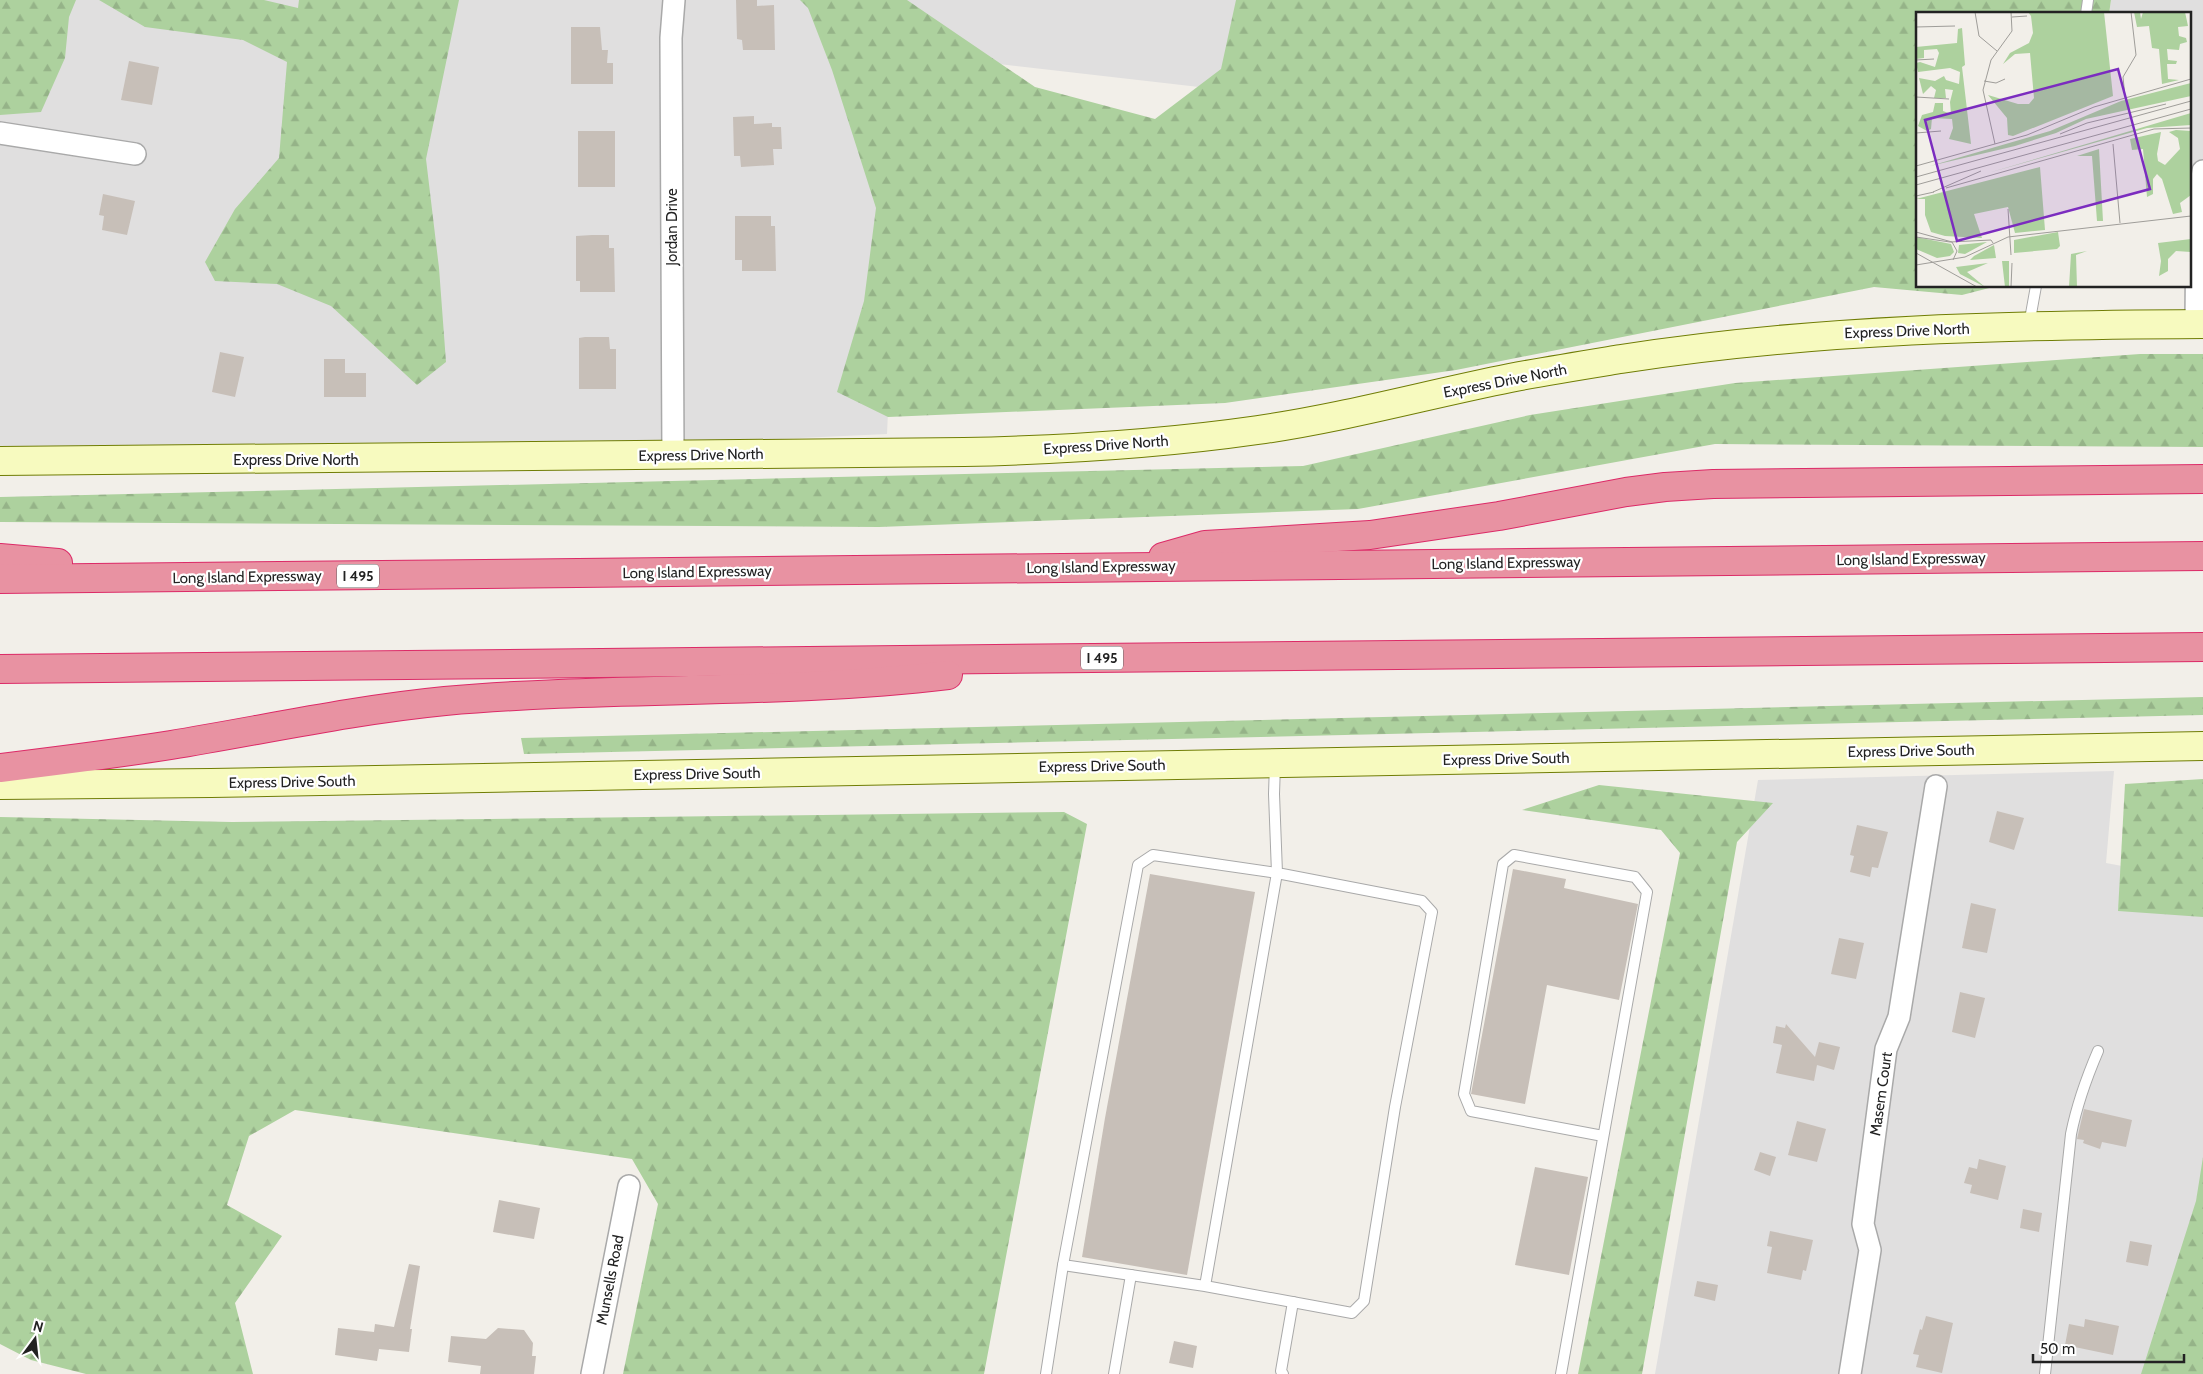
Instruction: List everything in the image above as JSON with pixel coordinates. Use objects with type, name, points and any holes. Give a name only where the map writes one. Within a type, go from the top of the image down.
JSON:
[{"type":"highway","points":[[1130,566],[1205,545],[1370,535],[1499,516],[1626,492],[1664,487],[1713,484],[2203,479]]},
{"type":"highway","name":"Long Island Expressway","points":[[0,579],[2203,556]]},
{"type":"highway","points":[[0,558],[231,577]]},
{"type":"highway","name":"I 495","points":[[0,669],[2203,647]]},
{"type":"highway","points":[[0,768],[170,745],[347,714],[445,702],[569,693],[878,684],[1092,658]]},
{"type":"main road","name":"Express Drive North","points":[[0,462],[964,452],[1112,447],[1259,430],[1332,417],[1510,378],[1729,344],[1836,334],[2029,327],[2200,324]]},
{"type":"main road","name":"Express Drive South","points":[[0,785],[221,783],[2203,746]]},
{"type":"street","name":"Jordan Drive","points":[[674,0],[671,38],[674,455]]},
{"type":"street","points":[[0,133],[135,154]]},
{"type":"street","points":[[2200,324],[2197,213],[2203,171]]},
{"type":"street","name":"Masem Court","points":[[1850,1374],[1870,1250],[1863,1224],[1886,1049],[1899,1017],[1936,786]]},
{"type":"street","name":"Munsells Road","points":[[592,1374],[629,1186]]},
{"type":"lane","points":[[2029,327],[2036,288]]},
{"type":"lane","points":[[1205,1286],[1277,873],[1274,794],[1275,763]]},
{"type":"lane","points":[[1046,1374],[1063,1266],[1138,866],[1153,855],[1277,873],[1422,901],[1432,912],[1395,1107],[1364,1301],[1352,1313],[1205,1286],[1063,1266]]},
{"type":"lane","points":[[1561,1374],[1648,892],[1635,877],[1514,855],[1503,864],[1464,1094],[1471,1111],[1603,1136]]},
{"type":"lane","points":[[2045,1374],[2071,1134],[2081,1092],[2098,1051]]},
{"type":"lane","points":[[1114,1374],[1131,1275]]},
{"type":"lane","points":[[1283,1374],[1281,1371],[1293,1302]]},
{"type":"shaded area","points":[[0,0],[1253,0],[1234,91],[904,53],[887,434],[333,459],[0,456]]},
{"type":"shaded area","points":[[2111,0],[2203,0],[2203,276],[2190,276],[2190,12],[2109,12]]},
{"type":"shaded area","points":[[2114,771],[2106,863],[2203,881],[2203,1374],[1655,1374],[1758,780]]},
{"type":"green space","points":[[0,0],[76,0],[69,17],[65,58],[41,112],[0,115]]},
{"type":"green space","points":[[99,0],[264,0],[298,8],[299,0],[459,0],[426,159],[439,268],[446,362],[417,385],[331,306],[277,284],[215,281],[205,262],[235,209],[279,158],[287,62],[243,40],[145,27]]},
{"type":"green space","points":[[800,0],[907,0],[1035,87],[1155,119],[1221,69],[1236,0],[2111,0],[2109,12],[1916,12],[1916,288],[1989,288],[1962,295],[1874,287],[1456,370],[1225,403],[888,417],[837,392],[864,301],[876,208],[832,70],[808,8]]},
{"type":"green space","points":[[2140,354],[2203,354],[2203,447],[1715,444],[1358,509],[879,527],[0,522],[0,497],[1303,466],[1530,415],[1735,383]]},
{"type":"green space","points":[[2203,697],[2203,715],[524,754],[521,738]]},
{"type":"green space","points":[[2203,779],[2203,917],[2118,911],[2125,784]]},
{"type":"green space","points":[[1599,785],[1773,803],[1737,842],[1642,1374],[1578,1374],[1680,853],[1661,830],[1522,810]]},
{"type":"green space","points":[[1064,812],[1087,824],[984,1374],[623,1374],[658,1204],[632,1159],[295,1110],[249,1136],[227,1205],[282,1236],[235,1303],[253,1374],[86,1374],[31,1360],[0,1344],[0,817],[232,822]]},
{"type":"green space","points":[[2203,1157],[2203,1374],[2141,1374],[2196,1201]]},
{"type":"building","points":[[736,0],[757,0],[757,6],[774,5],[775,50],[743,50],[742,40],[737,39]]},
{"type":"building","points":[[571,27],[600,27],[602,50],[608,50],[607,63],[613,63],[613,84],[571,84]]},
{"type":"building","points":[[129,61],[159,67],[152,105],[121,100]]},
{"type":"building","points":[[754,116],[754,124],[772,123],[772,127],[781,127],[782,149],[773,149],[774,165],[741,167],[740,156],[734,156],[733,117]]},
{"type":"building","points":[[578,131],[615,131],[615,187],[578,187]]},
{"type":"building","points":[[103,194],[135,201],[127,235],[102,230],[104,216],[99,215]]},
{"type":"building","points":[[735,216],[771,216],[771,226],[775,226],[776,271],[742,271],[742,260],[735,260]]},
{"type":"building","points":[[609,235],[609,248],[614,248],[615,292],[580,292],[580,281],[576,281],[576,236]]},
{"type":"building","points":[[609,337],[610,349],[616,349],[616,389],[579,389],[579,338]]},
{"type":"building","points":[[220,352],[244,357],[235,397],[212,392]]},
{"type":"building","points":[[324,359],[345,359],[345,373],[366,373],[366,397],[324,397]]},
{"type":"building","points":[[1997,811],[2024,818],[2014,850],[1989,842]]},
{"type":"building","points":[[1857,825],[1888,832],[1878,868],[1872,867],[1870,877],[1850,872],[1854,856],[1850,855]]},
{"type":"building","points":[[1513,869],[1566,879],[1564,888],[1638,904],[1619,1000],[1547,985],[1525,1104],[1471,1094]]},
{"type":"building","points":[[1150,874],[1255,892],[1187,1275],[1082,1257],[1105,1118]]},
{"type":"building","points":[[1971,903],[1996,909],[1987,953],[1962,948]]},
{"type":"building","points":[[1839,938],[1864,943],[1856,979],[1831,974]]},
{"type":"building","points":[[1960,992],[1985,998],[1975,1038],[1952,1032]]},
{"type":"building","points":[[1786,1024],[1815,1057],[1819,1042],[1840,1047],[1834,1070],[1817,1065],[1814,1081],[1776,1073],[1782,1045],[1773,1043],[1776,1026],[1785,1028]]},
{"type":"building","points":[[2084,1109],[2132,1120],[2126,1147],[2102,1142],[2100,1149],[2083,1143],[2084,1140],[2077,1139]]},
{"type":"building","points":[[1797,1121],[1826,1129],[1817,1162],[1788,1155]]},
{"type":"building","points":[[1760,1152],[1776,1157],[1770,1176],[1754,1170]]},
{"type":"building","points":[[1979,1159],[2006,1166],[1998,1200],[1970,1193],[1972,1185],[1964,1183],[1969,1167],[1977,1169]]},
{"type":"building","points":[[1535,1167],[1588,1177],[1569,1275],[1515,1265]]},
{"type":"building","points":[[499,1200],[540,1208],[534,1239],[493,1232]]},
{"type":"building","points":[[2023,1209],[2042,1213],[2039,1232],[2020,1228]]},
{"type":"building","points":[[1770,1231],[1813,1240],[1806,1271],[1803,1270],[1801,1280],[1767,1273],[1772,1247],[1767,1246]]},
{"type":"building","points":[[2130,1241],[2152,1245],[2148,1266],[2126,1262]]},
{"type":"building","points":[[409,1264],[420,1266],[410,1329],[412,1329],[409,1352],[379,1349],[377,1361],[335,1355],[338,1328],[374,1332],[375,1324],[394,1327]]},
{"type":"building","points":[[1697,1281],[1718,1285],[1715,1301],[1694,1296]]},
{"type":"building","points":[[1926,1316],[1953,1323],[1942,1373],[1916,1367],[1919,1355],[1913,1354]]},
{"type":"building","points":[[2085,1319],[2119,1326],[2113,1355],[2065,1345],[2069,1324],[2084,1327]]},
{"type":"building","points":[[498,1328],[524,1330],[533,1343],[532,1356],[536,1356],[534,1374],[480,1374],[481,1366],[448,1362],[451,1336],[486,1339]]},
{"type":"building","points":[[1174,1341],[1197,1346],[1193,1368],[1169,1363]]}]
